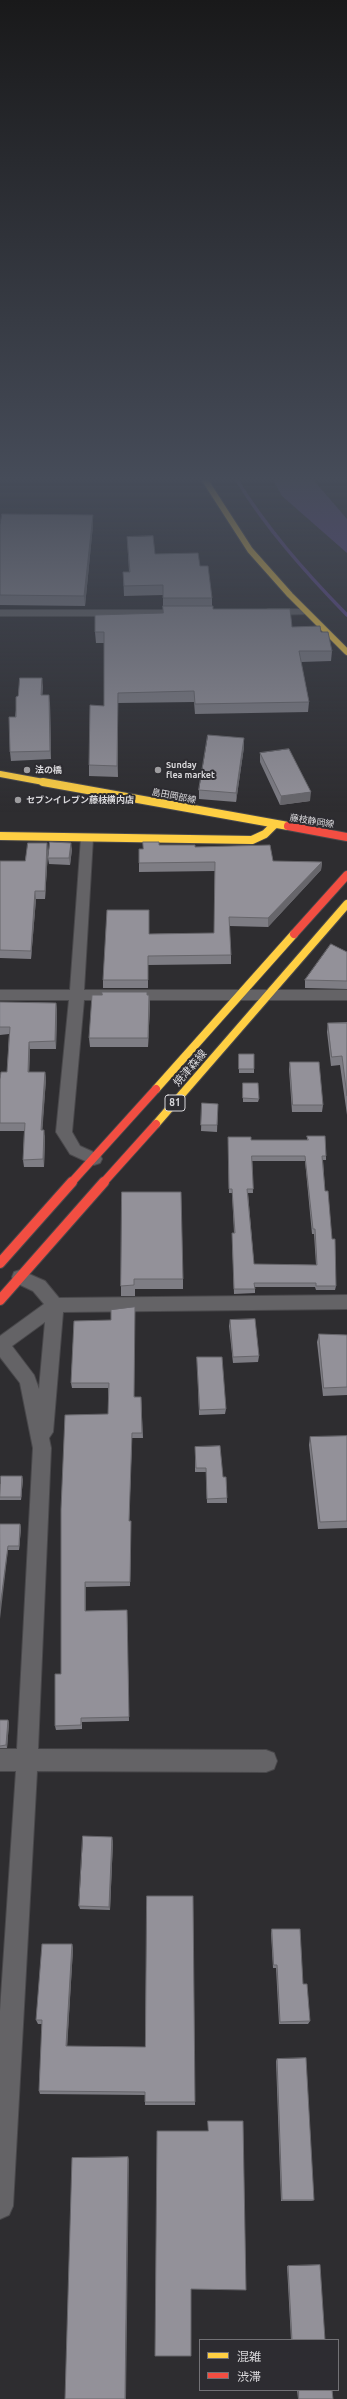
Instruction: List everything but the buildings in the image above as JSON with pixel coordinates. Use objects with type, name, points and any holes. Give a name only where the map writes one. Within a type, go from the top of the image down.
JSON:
[{"type":"main road","points":[[284,589],[305,612],[347,652]]},
{"type":"main road","name":"島田岡部線","points":[[0,774],[274,825]]},
{"type":"main road","points":[[0,836],[39,837],[45,834],[64,834],[87,838],[252,840],[265,834],[274,825]]},
{"type":"main road","name":"藤枝静岡線","points":[[274,825],[347,837]]},
{"type":"main road","name":"焼津森線","points":[[0,1263],[94,1159],[238,994],[347,875]]},
{"type":"main road","name":"焼津森線","points":[[0,1300],[271,994],[347,904]]},
{"type":"street","points":[[0,613],[196,612]]},
{"type":"street","points":[[258,612],[305,612]]},
{"type":"street","points":[[87,838],[77,995],[64,1132],[75,1150],[94,1159]]},
{"type":"street","points":[[0,996],[238,994],[347,995]]},
{"type":"street","points":[[0,2206],[27,1760],[42,1448],[55,1305],[39,1286],[20,1278]]},
{"type":"street","points":[[42,1448],[28,1380],[1,1345],[55,1305],[347,1302]]},
{"type":"street","points":[[0,1760],[266,1761]]},
{"type":"waterway","points":[[323,589],[347,615]]},
{"type":"traffic: slow","points":[[285,589],[347,652]]},
{"type":"traffic: slow","points":[[0,774],[288,826]]},
{"type":"traffic: slow","points":[[0,836],[54,835],[87,838],[252,840],[265,834],[274,825]]},
{"type":"traffic: slow","points":[[156,1124],[347,904]]},
{"type":"traffic: slow","points":[[156,1089],[294,934]]},
{"type":"traffic: jam","points":[[288,826],[347,837]]},
{"type":"traffic: jam","points":[[294,934],[347,875]]},
{"type":"traffic: jam","points":[[0,1263],[156,1089]]},
{"type":"traffic: jam","points":[[0,1300],[156,1124]]},
{"type":"place","name":"法の橋","points":[[27,770]]},
{"type":"place","name":"Sunday flea market","points":[[158,770]]},
{"type":"place","name":"セブンイレブン藤枝横内店","points":[[18,800]]}]
